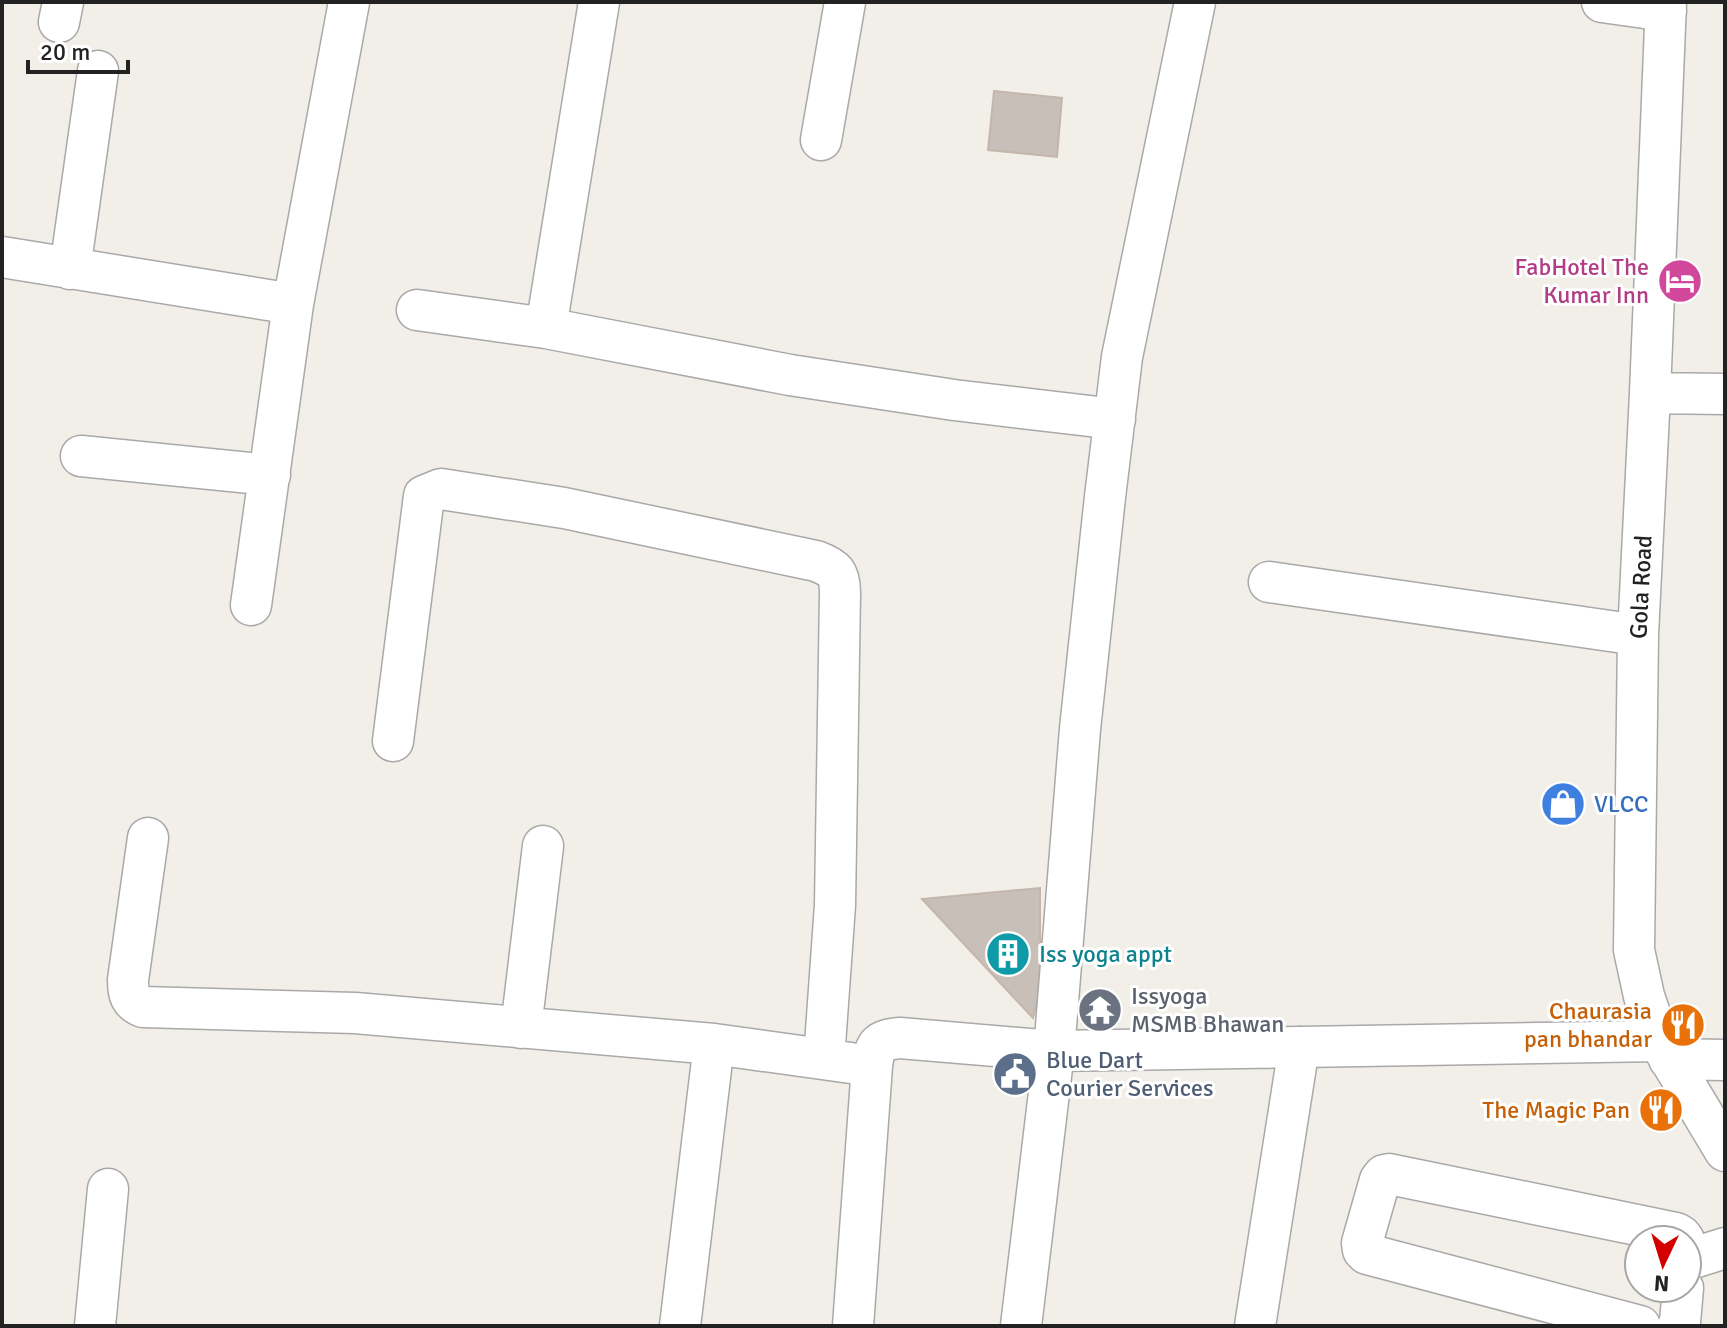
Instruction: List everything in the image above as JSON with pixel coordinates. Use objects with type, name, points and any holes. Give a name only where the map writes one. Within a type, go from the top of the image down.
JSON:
[{"type":"street","points":[[251,605],[293,304],[349,2]]},
{"type":"street","points":[[546,328],[599,2]]},
{"type":"street","points":[[821,140],[845,2]]},
{"type":"street","points":[[1021,1326],[1054,1051],[1080,729],[1122,357],[1195,2]]},
{"type":"street","points":[[1602,2],[1666,7]]},
{"type":"street","name":"Gola Road","points":[[1666,7],[1638,635],[1634,950],[1644,996],[1664,1050],[1725,1151]]},
{"type":"street","points":[[70,269],[98,71]]},
{"type":"street","points":[[2,257],[293,304]]},
{"type":"street","points":[[417,310],[546,328],[790,375],[954,400],[1115,419]]},
{"type":"street","points":[[1650,393],[1725,394]]},
{"type":"street","points":[[81,456],[270,475]]},
{"type":"street","points":[[393,741],[424,496],[441,489],[564,508],[828,565],[840,581],[840,593],[835,905],[824,1059]]},
{"type":"street","points":[[1269,582],[1638,635]]},
{"type":"street","points":[[148,838],[128,980],[130,998],[143,1007],[355,1013],[714,1044],[872,1066]]},
{"type":"street","points":[[521,1028],[543,846]]},
{"type":"street","points":[[853,1326],[872,1066],[879,1043],[887,1040],[900,1038],[1054,1051],[1299,1047],[1664,1050],[1725,1060]]},
{"type":"street","points":[[680,1326],[714,1044]]},
{"type":"street","points":[[1255,1326],[1299,1047]]},
{"type":"street","points":[[1632,1224],[1389,1174],[1380,1180],[1362,1243],[1367,1254],[1640,1326]]},
{"type":"street","points":[[95,1326],[108,1189]]},
{"type":"street","points":[[1703,1255],[1725,1248]]},
{"type":"street","points":[[1678,1326],[1682,1304]]},
{"type":"building","points":[[994,91],[1062,98],[1057,157],[988,150]]},
{"type":"building","name":"Iss yoga appt","points":[[1040,888],[1044,973],[1033,1018],[922,899]]},
{"type":"place","name":"FabHotel The Kumar Inn","points":[[1680,281]]},
{"type":"place","name":"VLCC","points":[[1563,804]]},
{"type":"place","name":"Iss yoga appt","points":[[1008,954]]},
{"type":"place","name":"Issyoga MSMB Bhawan","points":[[1100,1010]]},
{"type":"place","name":"Chaurasia pan bhandar","points":[[1683,1025]]},
{"type":"place","name":"Blue Dart Courier Services","points":[[1015,1074]]},
{"type":"place","name":"The Magic Pan","points":[[1661,1110]]}]
